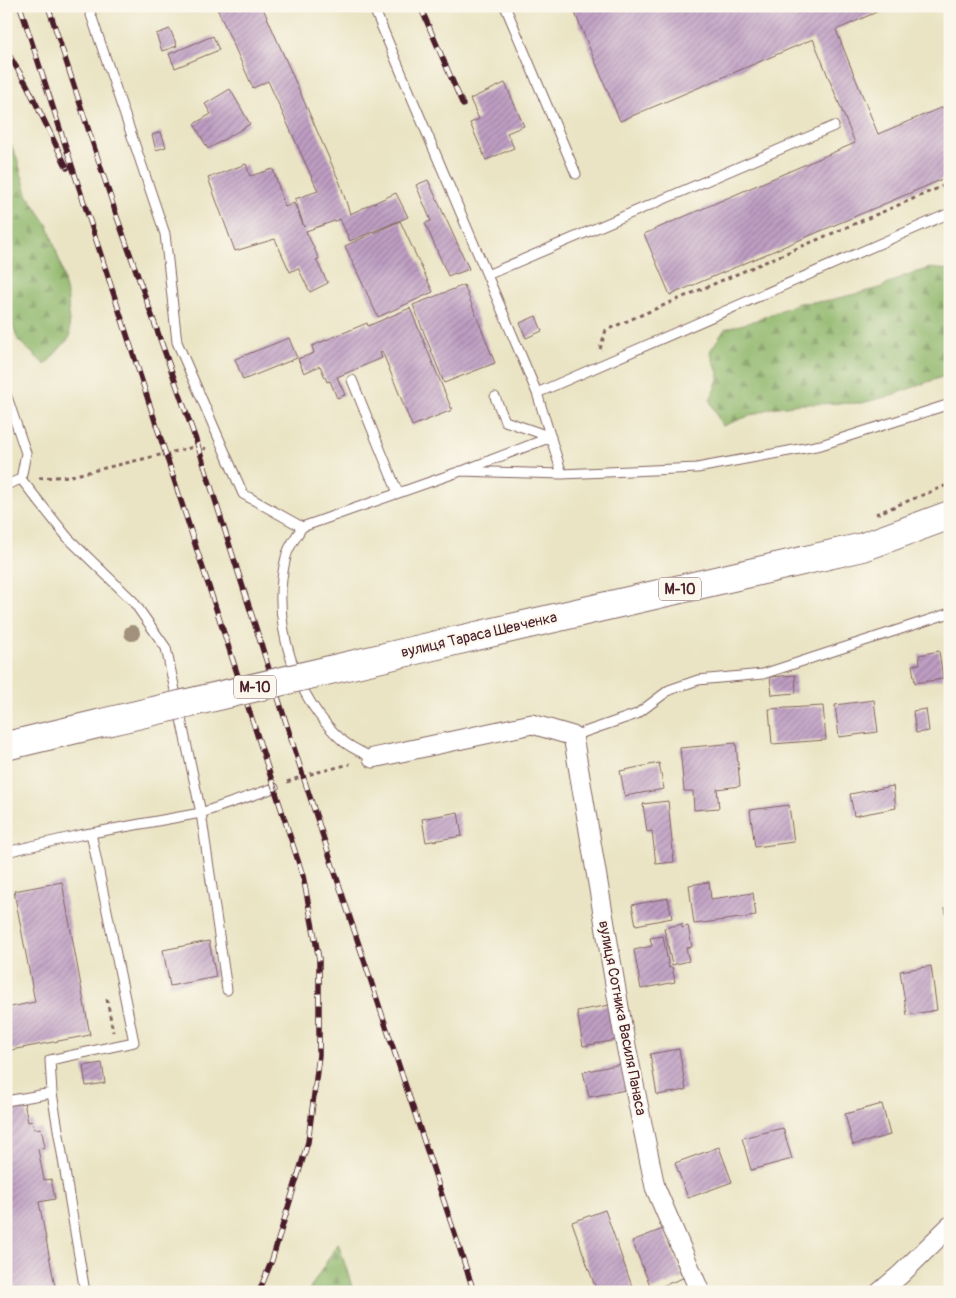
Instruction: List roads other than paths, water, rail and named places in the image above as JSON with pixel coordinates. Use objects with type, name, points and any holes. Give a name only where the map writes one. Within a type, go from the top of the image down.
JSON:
[{"type":"main road","name":"вулиця Тараса Шевченка","points":[[6,746],[863,547],[950,515]]},
{"type":"street","points":[[373,758],[532,724],[573,736]]},
{"type":"street","name":"вулиця Сотника Василя Панаса","points":[[573,736],[623,1031],[655,1187],[700,1292]]},
{"type":"street","points":[[880,1292],[950,1226]]},
{"type":"lane","points":[[88,6],[164,234],[177,342],[243,494],[302,527]]},
{"type":"lane","points":[[374,6],[537,393],[562,474]]},
{"type":"lane","points":[[505,6],[576,174]]},
{"type":"lane","points":[[487,275],[834,126]]},
{"type":"lane","points":[[537,393],[950,213]]},
{"type":"lane","points":[[352,380],[398,493]]},
{"type":"lane","points":[[6,394],[26,452],[21,479],[68,538],[134,601],[166,648],[201,813],[227,990]]},
{"type":"lane","points":[[495,397],[505,421],[551,437]]},
{"type":"lane","points":[[461,471],[562,474],[697,468],[821,444],[950,404]]},
{"type":"lane","points":[[373,758],[344,742],[326,722],[304,692],[292,666],[282,618],[281,590],[286,555],[302,527],[551,437]]},
{"type":"lane","points":[[6,485],[21,479]]},
{"type":"lane","points":[[573,736],[637,714],[669,690],[698,680],[763,674],[950,613]]},
{"type":"lane","points":[[6,852],[91,833],[201,813],[274,788]]},
{"type":"lane","points":[[85,1292],[52,1093],[50,1060],[134,1042],[91,833]]},
{"type":"lane","points":[[6,1101],[52,1093]]},
{"type":"railway","points":[[20,6],[303,876],[319,959],[319,1055],[308,1142],[272,1260],[259,1292]]},
{"type":"railway","points":[[48,6],[117,217],[198,446],[303,776],[474,1292]]},
{"type":"railway","points":[[420,6],[463,105]]},
{"type":"railway","points":[[6,50],[27,85],[67,168]]}]
